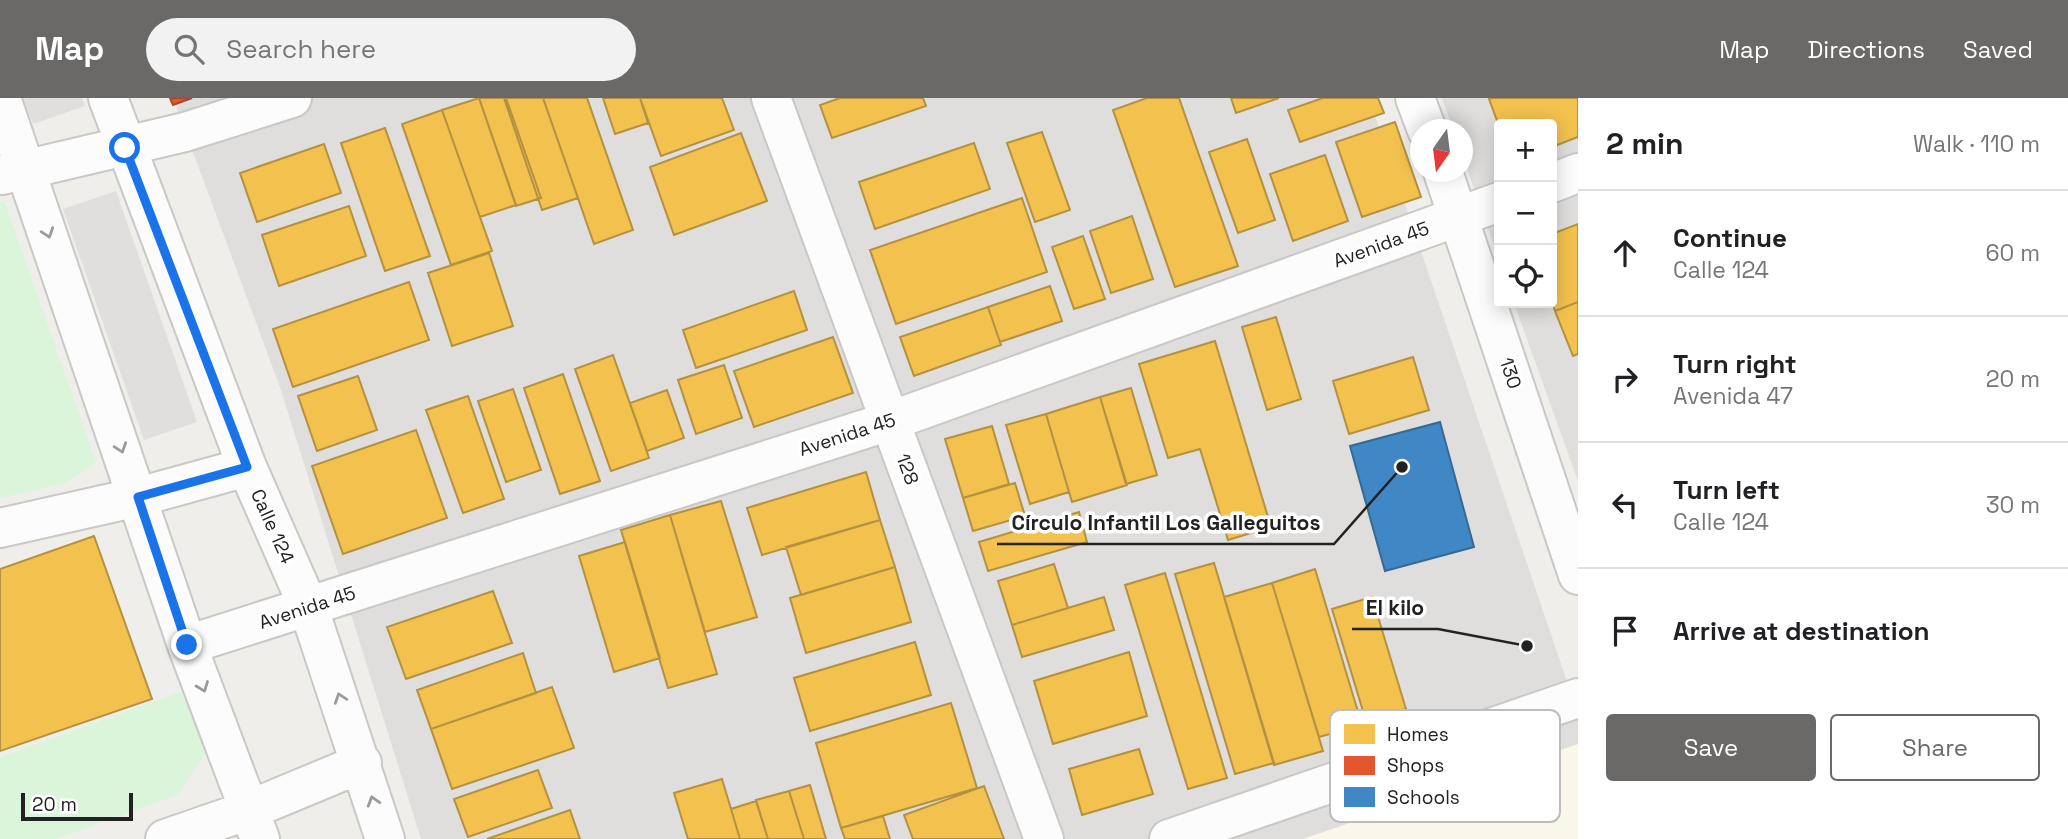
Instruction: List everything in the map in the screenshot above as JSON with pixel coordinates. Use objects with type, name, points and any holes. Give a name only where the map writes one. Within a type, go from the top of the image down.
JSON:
[{"type":"street","points":[[1,98],[13,172],[138,497],[187,645],[255,825]]},
{"type":"street","name":"Calle 124","points":[[108,98],[247,467],[308,606],[385,839]]},
{"type":"street","points":[[13,172],[125,148],[292,98]]},
{"type":"street","name":"128","points":[[771,98],[1045,839]]},
{"type":"street","points":[[1415,98],[1423,119]]},
{"type":"street","points":[[1555,182],[1578,173]]},
{"type":"street","name":"130","points":[[1447,182],[1578,575]]},
{"type":"street","name":"Avenida 45","points":[[187,645],[890,421],[1494,204]]},
{"type":"street","points":[[0,528],[138,497],[247,467]]},
{"type":"street","points":[[1543,710],[1578,698]]},
{"type":"street","points":[[165,839],[255,825],[362,763]]},
{"type":"street","points":[[1169,839],[1330,783]]},
{"type":"shaded area","points":[[23,98],[82,98],[85,106],[33,124]]},
{"type":"shaded area","points":[[173,98],[1369,98],[1578,714],[1578,839],[421,839],[281,390]]},
{"type":"shaded area","points":[[1442,98],[1578,98],[1578,481],[1516,308],[1557,308],[1557,119],[1494,119],[1494,246],[1472,182],[1473,119],[1449,119]]},
{"type":"shaded area","points":[[116,191],[197,422],[144,440],[63,209]]},
{"type":"shaded area","points":[[1578,744],[1578,839],[1303,839],[1352,822],[1560,822],[1560,750]]},
{"type":"green space","points":[[0,201],[5,203],[96,462],[66,483],[0,498]]},
{"type":"green space","points":[[186,690],[205,754],[177,795],[56,839],[0,839],[0,757]]},
{"type":"building: Homes","points":[[479,98],[506,98],[541,198],[516,206]]},
{"type":"building: Homes","points":[[479,98],[516,205],[480,217],[442,110]]},
{"type":"building: Homes","points":[[504,98],[543,98],[578,198],[542,210]]},
{"type":"building: Homes","points":[[543,98],[587,98],[633,230],[594,244]]},
{"type":"building: Homes","points":[[603,98],[640,98],[648,123],[615,134]]},
{"type":"building: Homes","points":[[640,98],[722,98],[734,130],[661,156]]},
{"type":"building: Homes","points":[[840,98],[923,98],[926,106],[832,138],[820,105]]},
{"type":"building: Homes","points":[[1147,98],[1179,98],[1238,266],[1175,287],[1113,110]]},
{"type":"building: Homes","points":[[1231,98],[1279,98],[1236,113]]},
{"type":"building: Homes","points":[[1323,98],[1378,98],[1384,113],[1300,142],[1288,110]]},
{"type":"building: Homes","points":[[1578,98],[1578,137],[1557,145],[1557,119],[1496,119],[1489,99]]},
{"type":"building: Homes","points":[[442,110],[492,251],[451,265],[402,124]]},
{"type":"building: Homes","points":[[1395,122],[1410,165],[1410,182],[1416,182],[1421,197],[1362,217],[1336,142]]},
{"type":"building: Homes","points":[[385,128],[430,256],[385,271],[341,143]]},
{"type":"building: Homes","points":[[1042,132],[1070,210],[1035,222],[1007,143]]},
{"type":"building: Homes","points":[[741,133],[767,201],[674,235],[650,167]]},
{"type":"building: Homes","points":[[1247,139],[1275,220],[1238,233],[1209,152]]},
{"type":"building: Homes","points":[[974,143],[990,189],[875,229],[859,182]]},
{"type":"building: Homes","points":[[324,144],[341,193],[257,222],[240,173]]},
{"type":"building: Homes","points":[[1325,155],[1348,221],[1293,241],[1270,174]]},
{"type":"building: Homes","points":[[1022,198],[1047,272],[896,324],[870,250]]},
{"type":"building: Homes","points":[[349,206],[366,256],[279,286],[262,235]]},
{"type":"building: Homes","points":[[1132,216],[1153,279],[1111,293],[1090,231]]},
{"type":"building: Homes","points":[[1578,224],[1578,302],[1555,311],[1554,308],[1557,308],[1557,232]]},
{"type":"building: Homes","points":[[1083,236],[1105,299],[1074,309],[1052,247]]},
{"type":"building: Homes","points":[[489,253],[513,326],[452,346],[428,273]]},
{"type":"building: Homes","points":[[409,282],[429,340],[293,387],[273,329]]},
{"type":"building: Homes","points":[[1050,286],[1062,321],[1000,342],[988,307]]},
{"type":"building: Homes","points":[[794,291],[807,330],[696,368],[683,330]]},
{"type":"building: Homes","points":[[1578,302],[1578,354],[1573,356],[1555,311]]},
{"type":"building: Homes","points":[[988,307],[1001,345],[914,376],[900,337]]},
{"type":"building: Homes","points":[[1276,317],[1301,399],[1267,410],[1242,327]]},
{"type":"building: Homes","points":[[833,337],[853,393],[754,427],[734,371]]},
{"type":"building: Homes","points":[[1215,341],[1271,527],[1228,540],[1200,449],[1168,458],[1139,364]]},
{"type":"building: Homes","points":[[613,355],[649,458],[611,471],[575,369]]},
{"type":"building: Homes","points":[[1413,357],[1429,410],[1349,434],[1333,381]]},
{"type":"building: Homes","points":[[724,365],[742,418],[696,434],[678,380]]},
{"type":"building: Homes","points":[[563,374],[600,481],[560,494],[524,388]]},
{"type":"building: Homes","points":[[358,376],[377,430],[317,451],[298,396]]},
{"type":"building: Homes","points":[[1131,388],[1157,475],[1126,484],[1100,397]]},
{"type":"building: Homes","points":[[513,389],[541,470],[506,482],[478,401]]},
{"type":"building: Homes","points":[[667,390],[684,438],[647,451],[630,403]]},
{"type":"building: Homes","points":[[468,396],[504,499],[463,513],[426,410]]},
{"type":"building: Homes","points":[[1100,397],[1127,485],[1072,502],[1046,414]]},
{"type":"building: Homes","points":[[1046,414],[1069,492],[1030,504],[1006,425]]},
{"type":"building: Homes","points":[[992,426],[1009,484],[963,498],[945,439]]},
{"type":"building: Homes","points":[[416,430],[447,518],[343,554],[312,466]]},
{"type":"building: Homes","points":[[866,472],[880,520],[762,555],[747,508]]},
{"type":"building: Homes","points":[[1015,483],[1025,516],[973,531],[963,498]]},
{"type":"building: Homes","points":[[721,501],[757,617],[705,632],[670,515]]},
{"type":"building: Homes","points":[[1079,512],[1087,542],[988,571],[979,542]]},
{"type":"building: Homes","points":[[670,515],[717,674],[668,688],[621,530]]},
{"type":"building: Homes","points":[[880,520],[895,567],[801,595],[786,547]]},
{"type":"building: Homes","points":[[94,536],[152,699],[0,751],[0,569]]},
{"type":"building: Homes","points":[[625,542],[660,658],[614,672],[579,556]]},
{"type":"building: Homes","points":[[1214,563],[1274,763],[1235,774],[1175,574]]},
{"type":"building: Homes","points":[[1054,564],[1068,608],[1012,625],[998,581]]},
{"type":"building: Homes","points":[[895,567],[911,622],[806,653],[790,598]]},
{"type":"building: Homes","points":[[1315,569],[1357,710],[1330,710],[1330,734],[1319,737],[1272,583]]},
{"type":"building: Homes","points":[[1165,573],[1227,778],[1188,789],[1125,585]]},
{"type":"building: Homes","points":[[1272,583],[1323,751],[1274,765],[1224,597]]},
{"type":"building: Homes","points":[[493,591],[512,643],[406,679],[387,627]]},
{"type":"building: Homes","points":[[1104,597],[1114,630],[1022,657],[1012,625]]},
{"type":"building: Homes","points":[[1372,597],[1406,709],[1363,710],[1332,609]]},
{"type":"building: Homes","points":[[915,642],[931,695],[810,731],[794,678]]},
{"type":"building: Homes","points":[[1129,652],[1147,716],[1053,744],[1034,681]]},
{"type":"building: Homes","points":[[523,653],[536,693],[431,729],[417,690]]},
{"type":"building: Homes","points":[[552,687],[574,748],[452,789],[431,729]]},
{"type":"building: Homes","points":[[951,703],[977,788],[841,828],[816,743]]},
{"type":"building: Homes","points":[[1139,749],[1153,794],[1082,815],[1069,769]]},
{"type":"building: Homes","points":[[538,770],[552,808],[468,837],[454,799]]},
{"type":"building: Homes","points":[[722,779],[740,839],[688,839],[674,793]]},
{"type":"building: Homes","points":[[810,785],[826,839],[804,839],[789,791]]},
{"type":"building: Homes","points":[[984,786],[1004,839],[913,839],[904,815]]},
{"type":"building: Homes","points":[[789,791],[804,839],[768,839],[756,800]]},
{"type":"building: Homes","points":[[756,801],[768,839],[740,839],[731,809]]},
{"type":"building: Homes","points":[[570,810],[580,839],[487,839]]},
{"type":"building: Homes","points":[[883,816],[890,839],[845,839],[841,828]]},
{"type":"building: Shops","points":[[170,98],[192,98],[173,105]]},
{"type":"building: Schools","points":[[1440,422],[1474,547],[1385,571],[1350,446]]},
{"type":"place","name":"Círculo Infantil Los Galleguitos","points":[[1402,467]]},
{"type":"place","name":"El kilo","points":[[1527,646]]},
{"type":"route","points":[[125,148],[247,467],[138,497],[187,645]]}]
